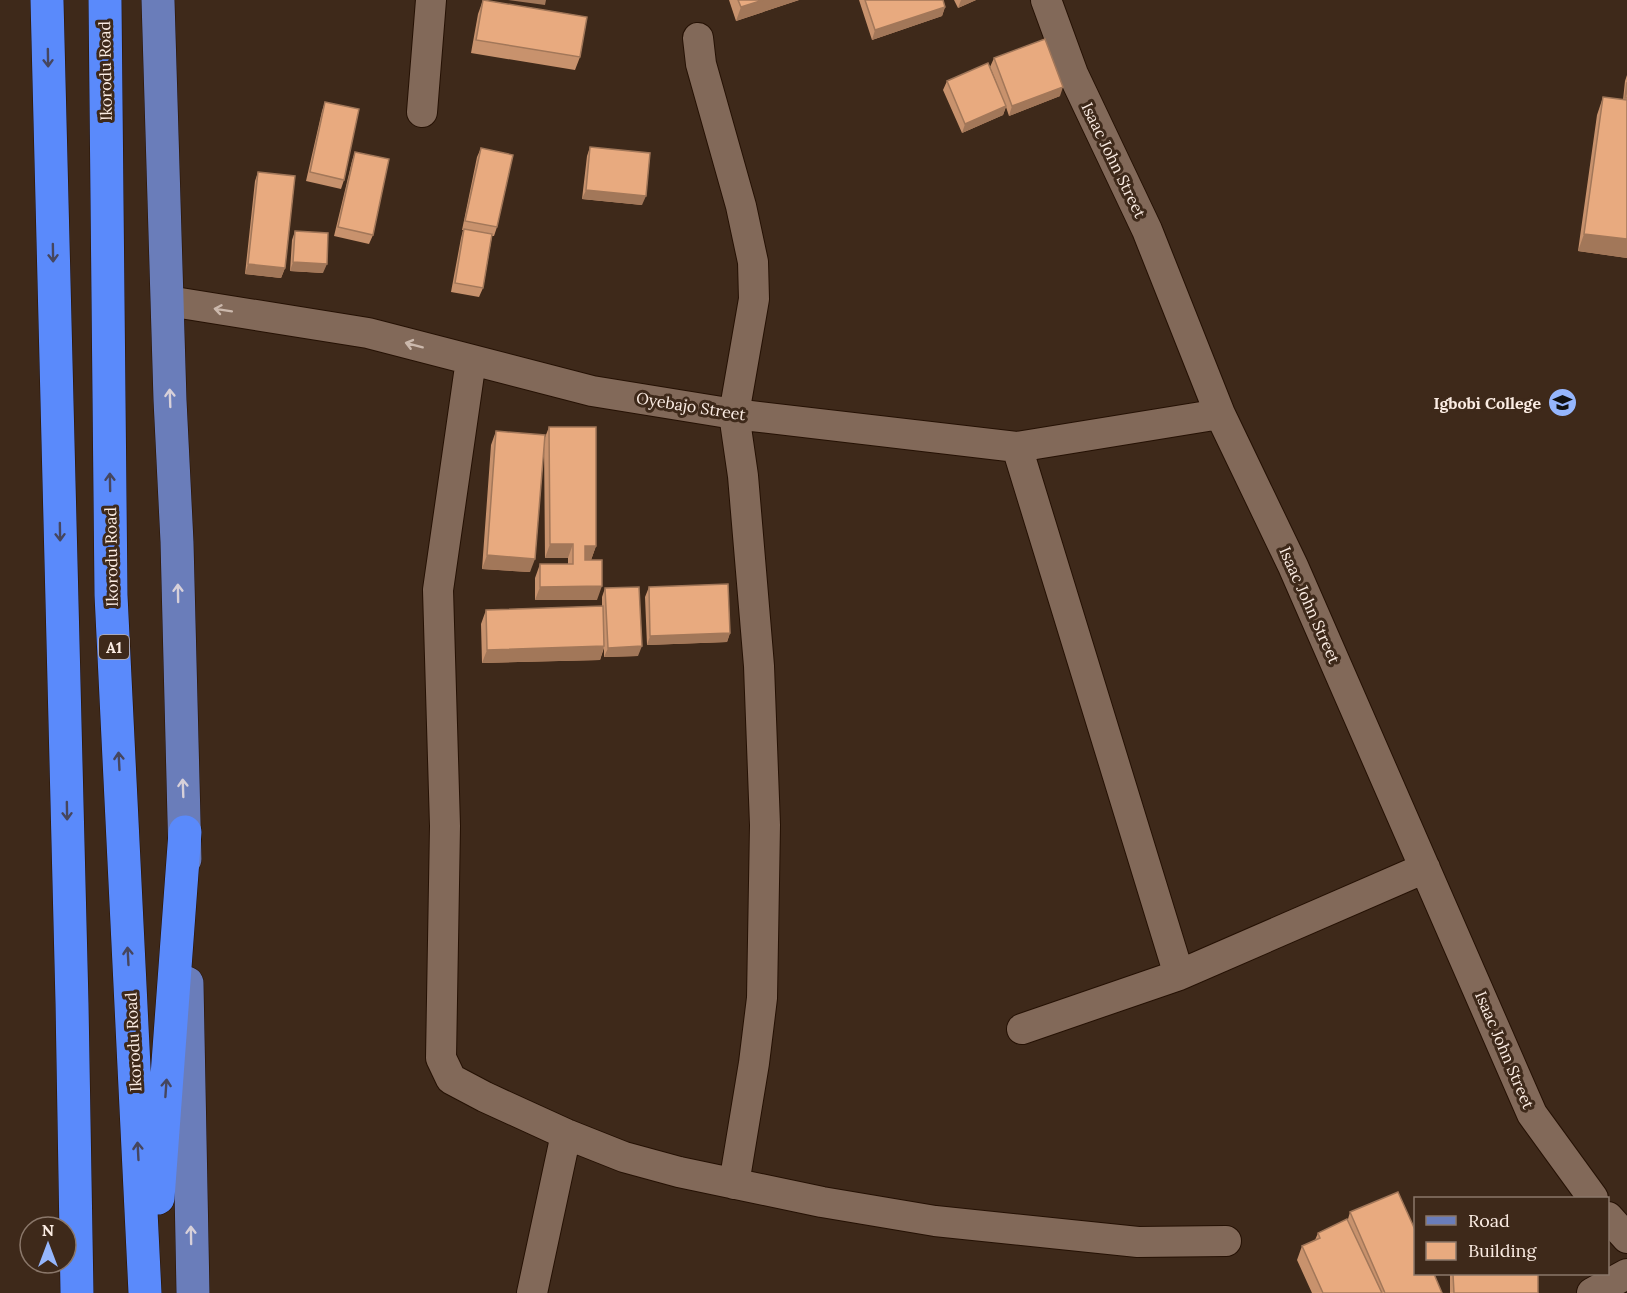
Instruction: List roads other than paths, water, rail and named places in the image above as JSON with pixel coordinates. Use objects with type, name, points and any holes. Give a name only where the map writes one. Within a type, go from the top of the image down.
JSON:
[{"type":"highway","points":[[46,0],[76,1215]]},
{"type":"highway","name":"Ikorodu Road","points":[[105,0],[111,595],[145,1293]]},
{"type":"highway","points":[[151,1293],[185,832]]},
{"type":"highway","points":[[66,1293],[69,1275]]},
{"type":"highway","points":[[77,1275],[77,1293]]},
{"type":"main road","points":[[158,0],[185,832],[193,1293]]},
{"type":"street","points":[[422,112],[431,0]]},
{"type":"street","name":"Isaac John Street","points":[[1046,0],[1073,74],[1147,230],[1220,414],[1293,566],[1532,1114],[1592,1197]]},
{"type":"street","points":[[698,38],[701,64],[741,206],[753,262],[754,299],[734,414],[743,476],[758,654],[765,825],[762,998],[734,1184]]},
{"type":"street","name":"Oyebajo Street","points":[[168,301],[368,333],[592,391],[734,414],[1017,447],[1220,414]]},
{"type":"street","points":[[471,360],[438,590],[445,826],[441,1058],[451,1079],[566,1134],[624,1157],[734,1184],[935,1221],[1138,1242],[1226,1241]]},
{"type":"street","points":[[1017,447],[1179,975]]},
{"type":"street","points":[[1022,1029],[1179,975],[1425,868]]},
{"type":"street","points":[[532,1293],[566,1134]]},
{"type":"street","points":[[1609,1218],[1627,1238]]},
{"type":"street","points":[[1592,1293],[1627,1274]]},
{"type":"place","name":"Igbobi College","points":[[1562,403]]}]
